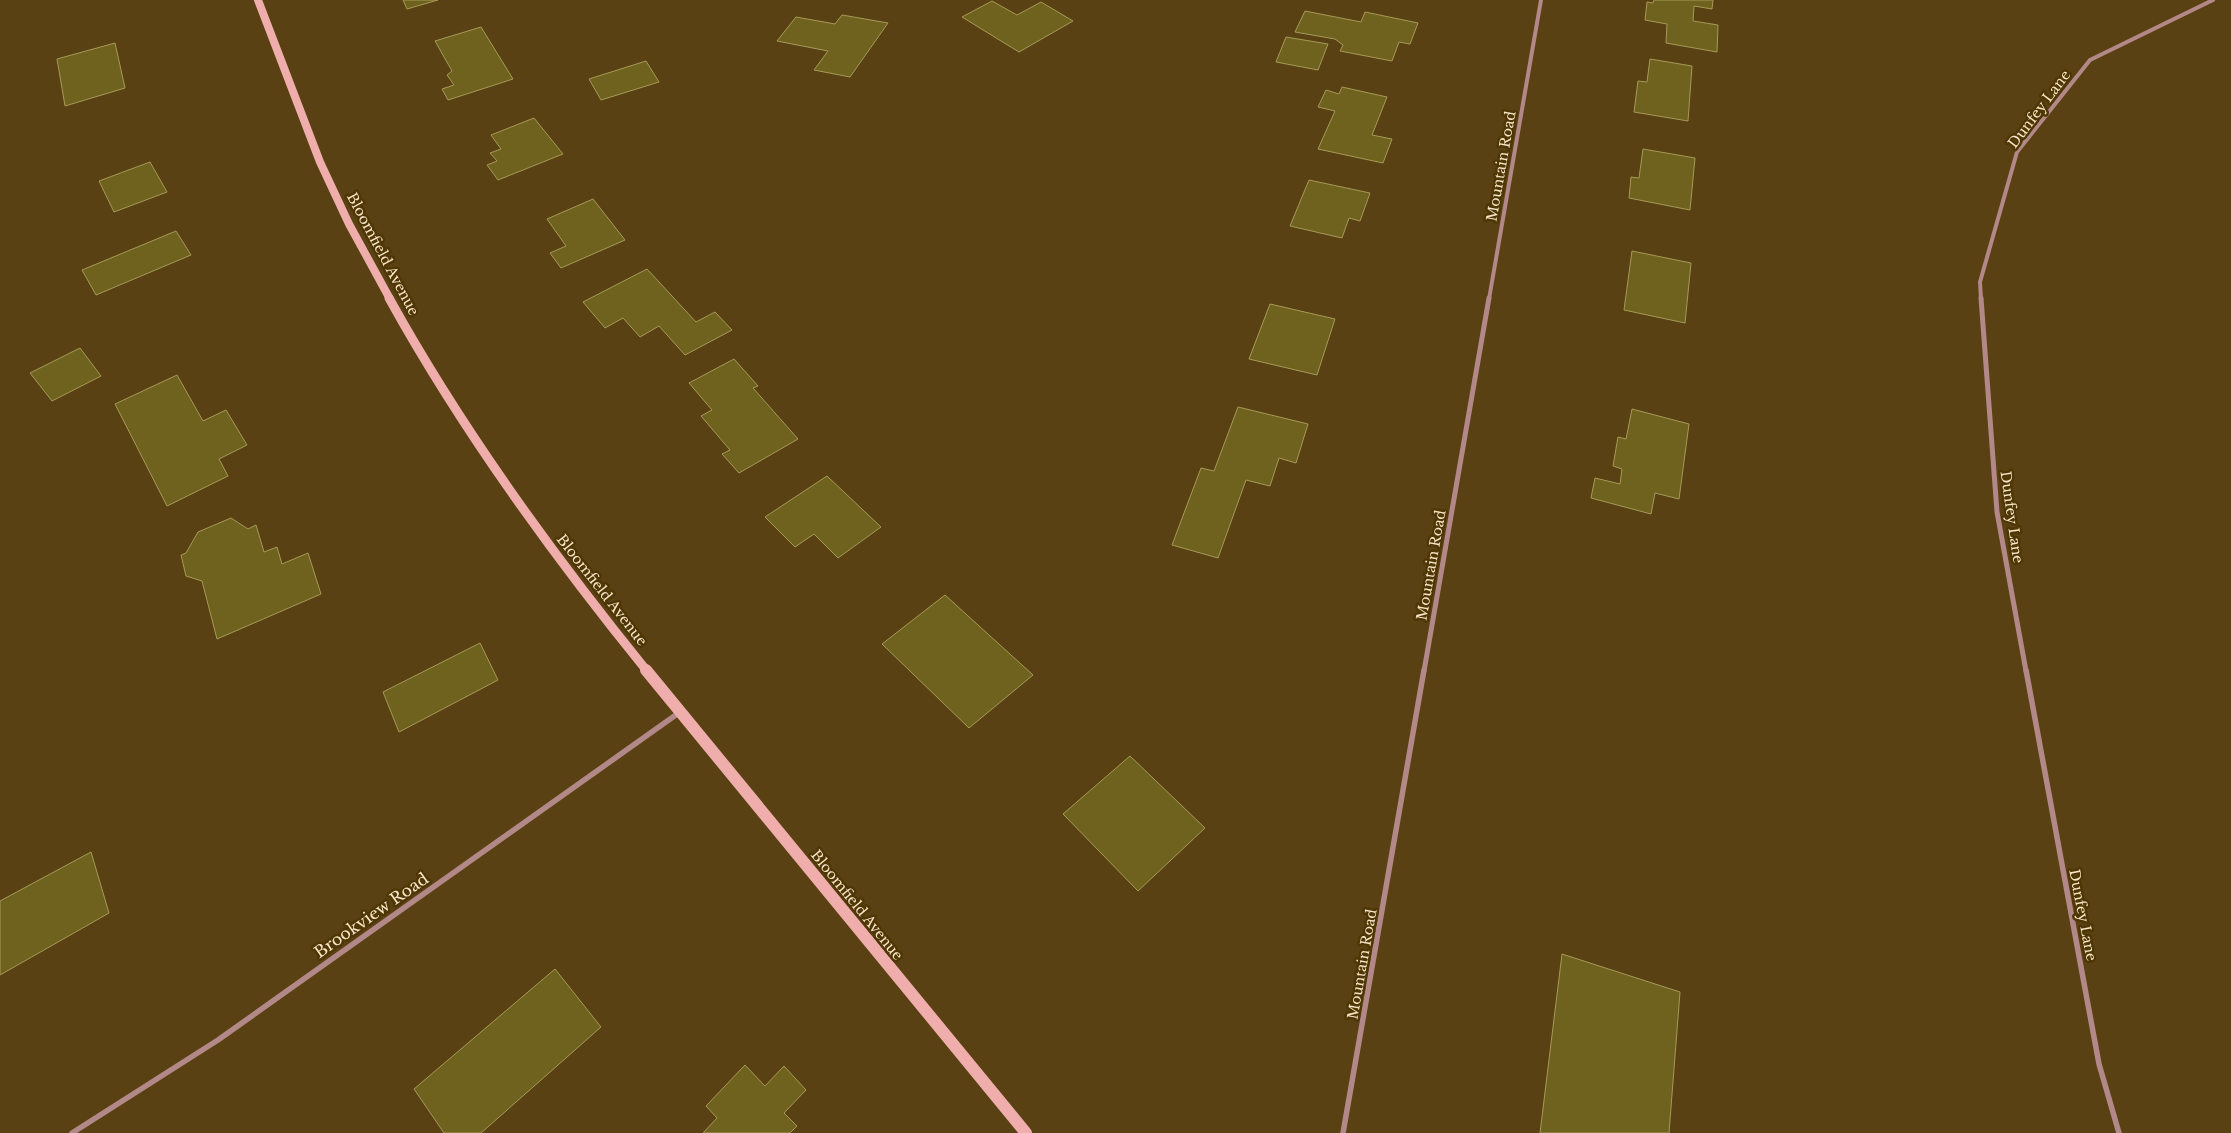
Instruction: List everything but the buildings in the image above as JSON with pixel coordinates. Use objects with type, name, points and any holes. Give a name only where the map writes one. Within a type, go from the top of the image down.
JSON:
[{"type":"main road","name":"Bloomfield Avenue","points":[[258,0],[308,136],[364,253],[408,331],[467,425],[535,525],[601,614],[1026,1133]]},
{"type":"street","name":"Mountain Road","points":[[1343,1133],[1541,0]]},
{"type":"street","name":"Dunfey Lane","points":[[2119,1133],[2099,1064],[1997,512],[1980,282],[2017,152],[2090,60],[2213,0]]},
{"type":"street","name":"Brookview Road","points":[[72,1133],[218,1040],[680,711]]}]
